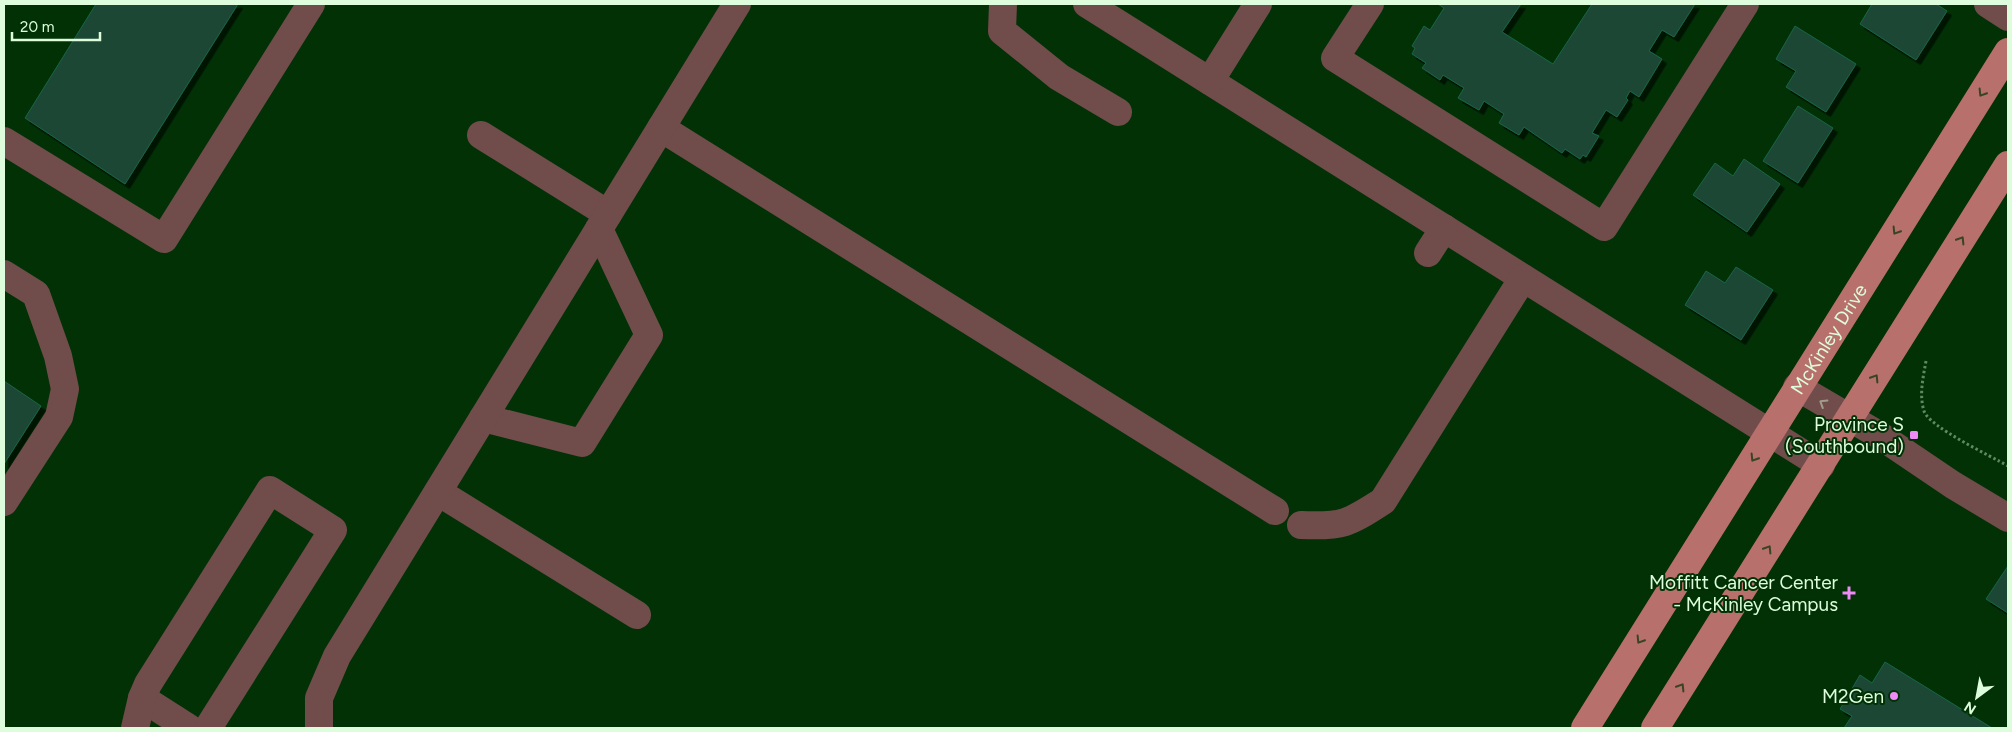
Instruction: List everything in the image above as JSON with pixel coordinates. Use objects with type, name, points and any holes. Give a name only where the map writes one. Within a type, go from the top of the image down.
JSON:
[{"type":"main road","name":"McKinley Drive","points":[[1585,728],[2008,52]]},
{"type":"main road","points":[[1656,728],[2008,165]]},
{"type":"street","points":[[4,141],[164,239],[311,4]]},
{"type":"street","points":[[319,728],[319,698],[337,656],[737,4]]},
{"type":"street","points":[[1003,4],[1002,31],[1059,77],[1118,112]]},
{"type":"street","points":[[1087,4],[1820,465]]},
{"type":"street","points":[[1210,81],[1258,4]]},
{"type":"street","points":[[1370,4],[1336,58],[1604,227],[1745,4]]},
{"type":"street","points":[[1988,4],[2008,17]]},
{"type":"street","points":[[661,128],[1275,511]]},
{"type":"street","points":[[481,134],[603,222],[649,335],[582,443],[483,418]]},
{"type":"street","points":[[1428,253],[1444,228]]},
{"type":"street","points":[[4,274],[36,294],[58,356],[64,389],[59,417],[4,502]]},
{"type":"street","points":[[1301,524],[1327,526],[1351,521],[1383,500],[1523,278]]},
{"type":"street","points":[[1797,387],[1879,435],[1953,485],[2008,518]]},
{"type":"street","points":[[135,728],[142,698],[148,684],[270,490],[333,530],[208,728]]},
{"type":"street","points":[[438,492],[636,615]]},
{"type":"street","points":[[142,698],[189,728]]},
{"type":"path","points":[[1926,361],[1922,399],[1925,414],[1934,424],[2008,466]]},
{"type":"building","points":[[96,4],[238,4],[125,184],[25,118]]},
{"type":"building","points":[[1438,4],[1521,4],[1502,32],[1553,64],[1592,4],[1695,4],[1674,37],[1662,30],[1649,51],[1662,59],[1639,97],[1630,91],[1626,98],[1628,100],[1617,117],[1606,110],[1592,133],[1599,136],[1586,157],[1583,155],[1580,159],[1565,149],[1562,153],[1524,127],[1519,135],[1499,123],[1504,114],[1484,101],[1479,110],[1458,98],[1464,88],[1443,75],[1440,80],[1422,68],[1426,63],[1412,54],[1415,48],[1412,46],[1424,26],[1430,30],[1444,8]]},
{"type":"building","points":[[1872,4],[1936,4],[1947,11],[1916,60],[1860,24]]},
{"type":"building","points":[[1795,26],[1856,64],[1826,112],[1786,87],[1796,71],[1776,59]]},
{"type":"building","points":[[1798,106],[1833,128],[1798,183],[1763,161]]},
{"type":"building","points":[[1744,159],[1780,184],[1747,232],[1693,195],[1715,163],[1733,176]]},
{"type":"building","points":[[1736,267],[1773,290],[1741,340],[1685,305],[1706,271],[1725,283]]},
{"type":"building","points":[[4,381],[41,406],[4,464]]},
{"type":"building","points":[[2008,566],[2008,613],[1986,599]]},
{"type":"building","name":"M2Gen","points":[[1885,662],[1992,728],[1844,728],[1852,716],[1840,709],[1860,675],[1872,683]]},
{"type":"place","name":"Province S (Southbound)","points":[[1914,435]]},
{"type":"place","name":"Moffitt Cancer Center - McKinley Campus","points":[[1849,593]]},
{"type":"place","name":"M2Gen","points":[[1894,696]]}]
